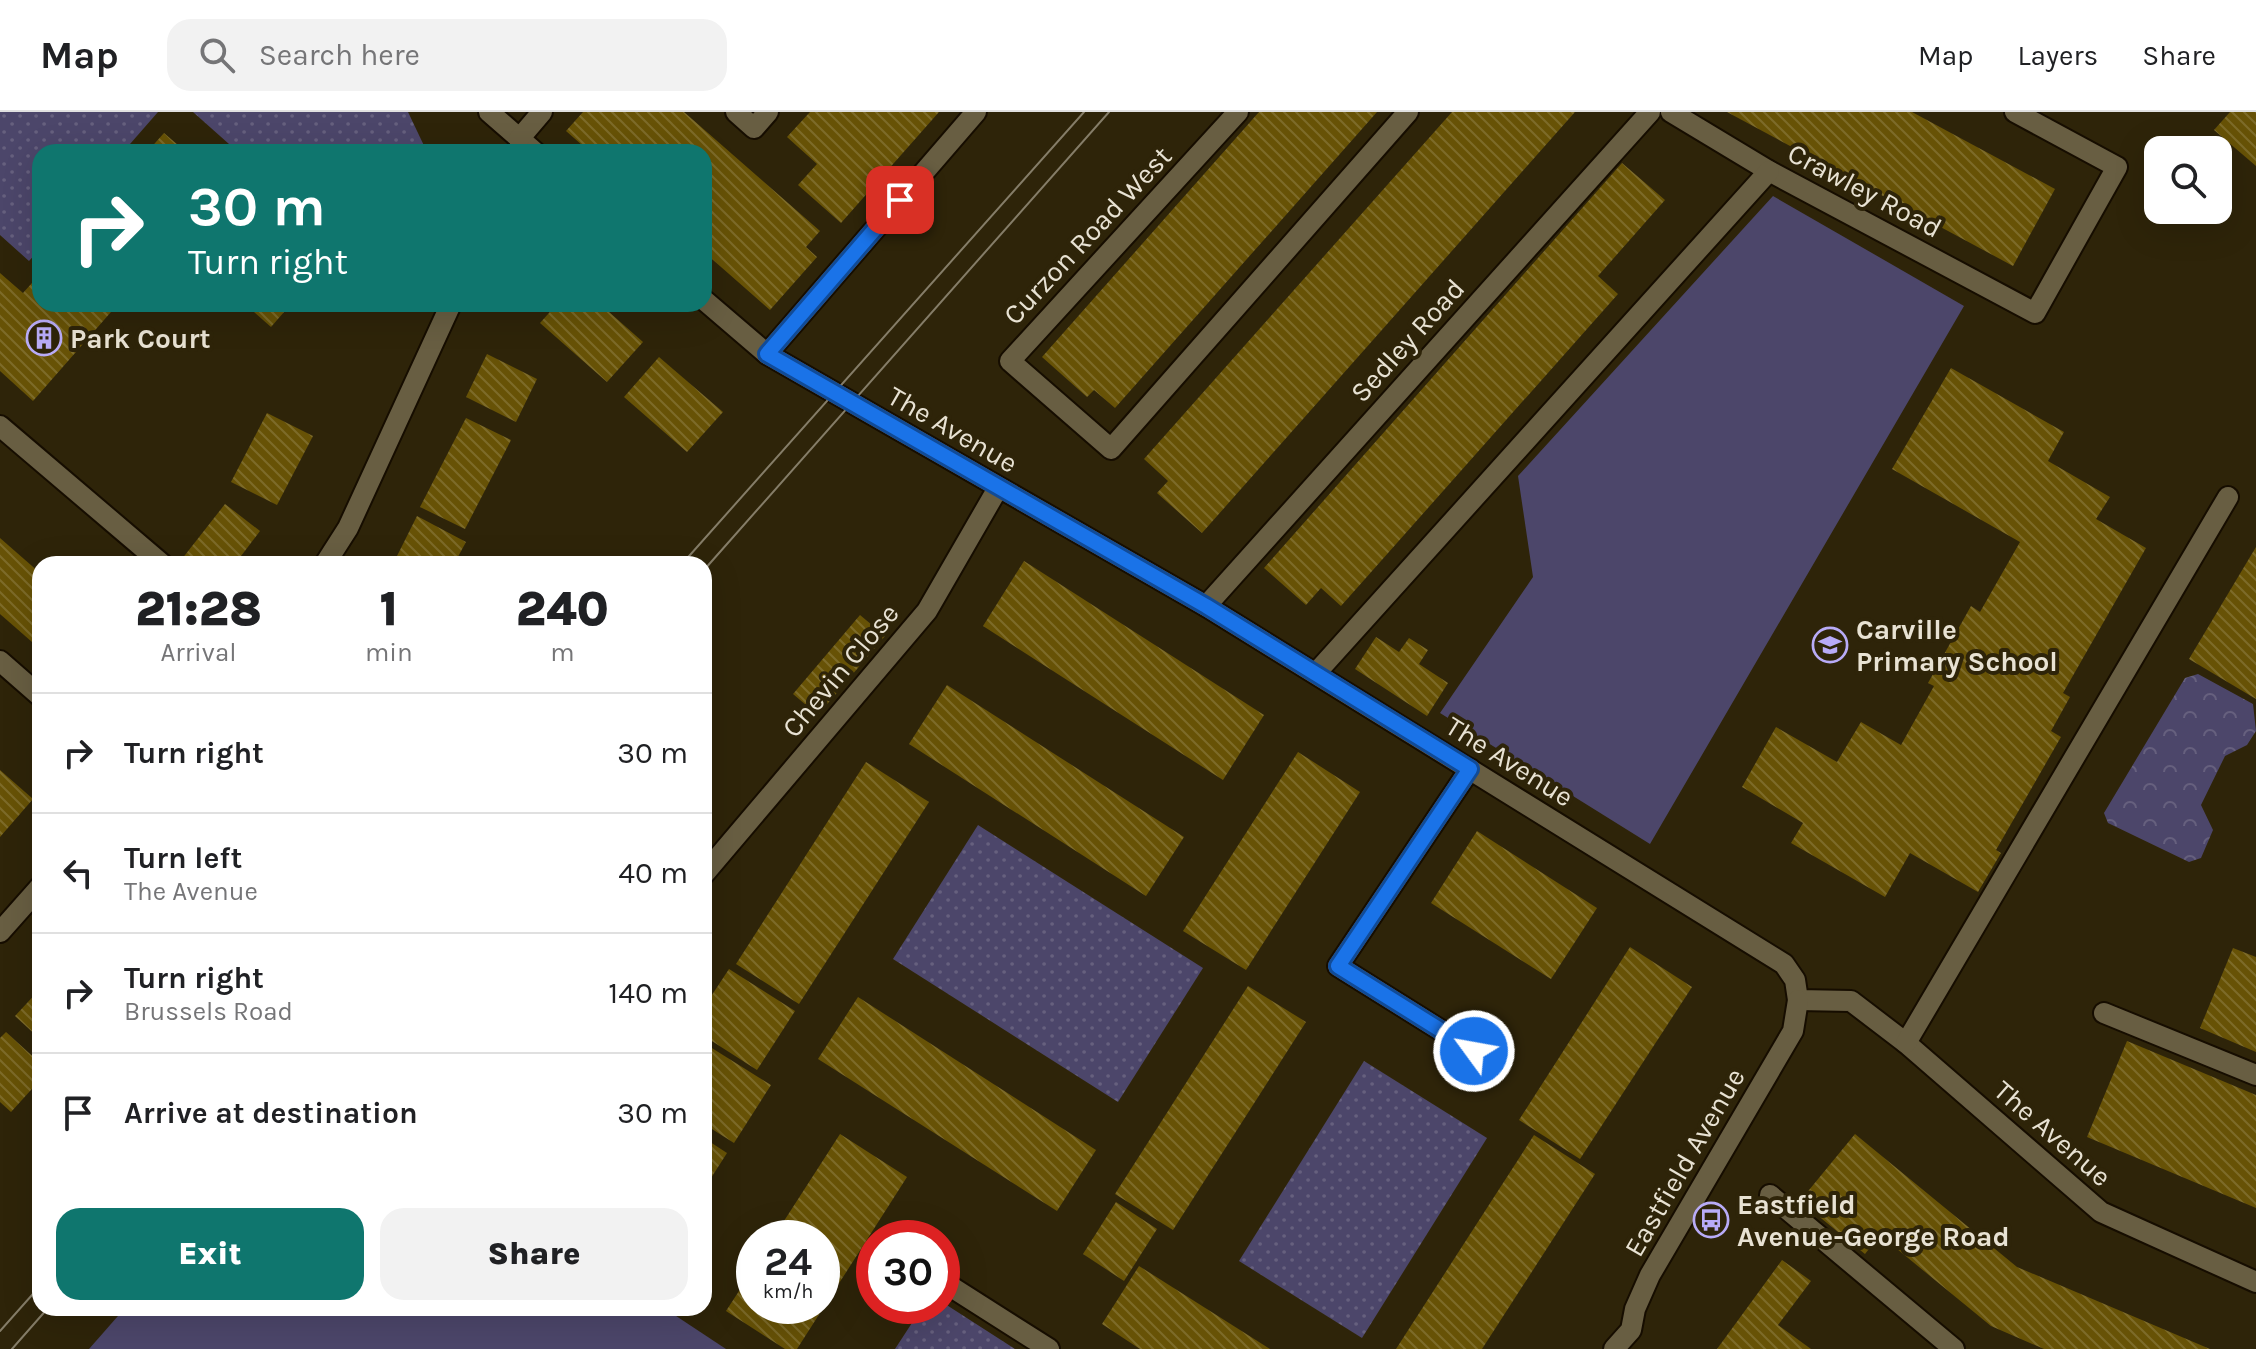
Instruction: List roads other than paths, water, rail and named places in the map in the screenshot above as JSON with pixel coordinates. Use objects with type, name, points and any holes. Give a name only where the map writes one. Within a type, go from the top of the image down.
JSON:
[{"type":"street","points":[[489,112],[525,144]]},
{"type":"street","points":[[531,144],[542,112]]},
{"type":"street","points":[[736,112],[754,128],[768,112]]},
{"type":"street","points":[[767,354],[976,112]]},
{"type":"street","name":"Curzon Road West","points":[[1238,112],[1010,361],[1111,449],[1408,112]]},
{"type":"street","name":"Sedley Road","points":[[1206,606],[1650,112]]},
{"type":"street","name":"Crawley Road","points":[[1671,112],[1769,171],[2035,313],[2117,167],[2015,112]]},
{"type":"street","points":[[1316,673],[1769,171]]},
{"type":"street","name":"The Avenue","points":[[712,307],[767,354],[1206,606],[1784,964],[1795,980],[1798,1000],[1851,1001],[1906,1043],[2101,1212],[2256,1282]]},
{"type":"street","points":[[330,556],[348,528],[447,312]]},
{"type":"street","points":[[0,426],[153,556]]},
{"type":"street","name":"Chevin Close","points":[[712,865],[927,611],[998,488]]},
{"type":"street","points":[[1906,1043],[2228,497]]},
{"type":"street","points":[[0,661],[32,689]]},
{"type":"street","points":[[1470,769],[1338,966],[1474,1051]]},
{"type":"street","points":[[4,921],[32,895]]},
{"type":"street","name":"Eastfield Avenue","points":[[1614,1349],[1633,1340],[1635,1309],[1650,1275],[1793,1031],[1798,1000]]},
{"type":"street","points":[[2104,1013],[2256,1075]]},
{"type":"street","points":[[1770,1195],[1954,1349]]},
{"type":"street","points":[[960,1292],[1049,1349]]},
{"type":"tram line","points":[[689,556],[1084,112]]},
{"type":"tram line","points":[[712,561],[1109,112]]},
{"type":"tram line","points":[[0,1331],[32,1295]]},
{"type":"tram line","points":[[12,1349],[41,1316]]},
{"type":"place","name":"Park Court","points":[[44,338]]},
{"type":"place","name":"Carville Primary School","points":[[1830,645]]},
{"type":"place","name":"Eastfield Avenue-George Road","points":[[1711,1220]]}]
